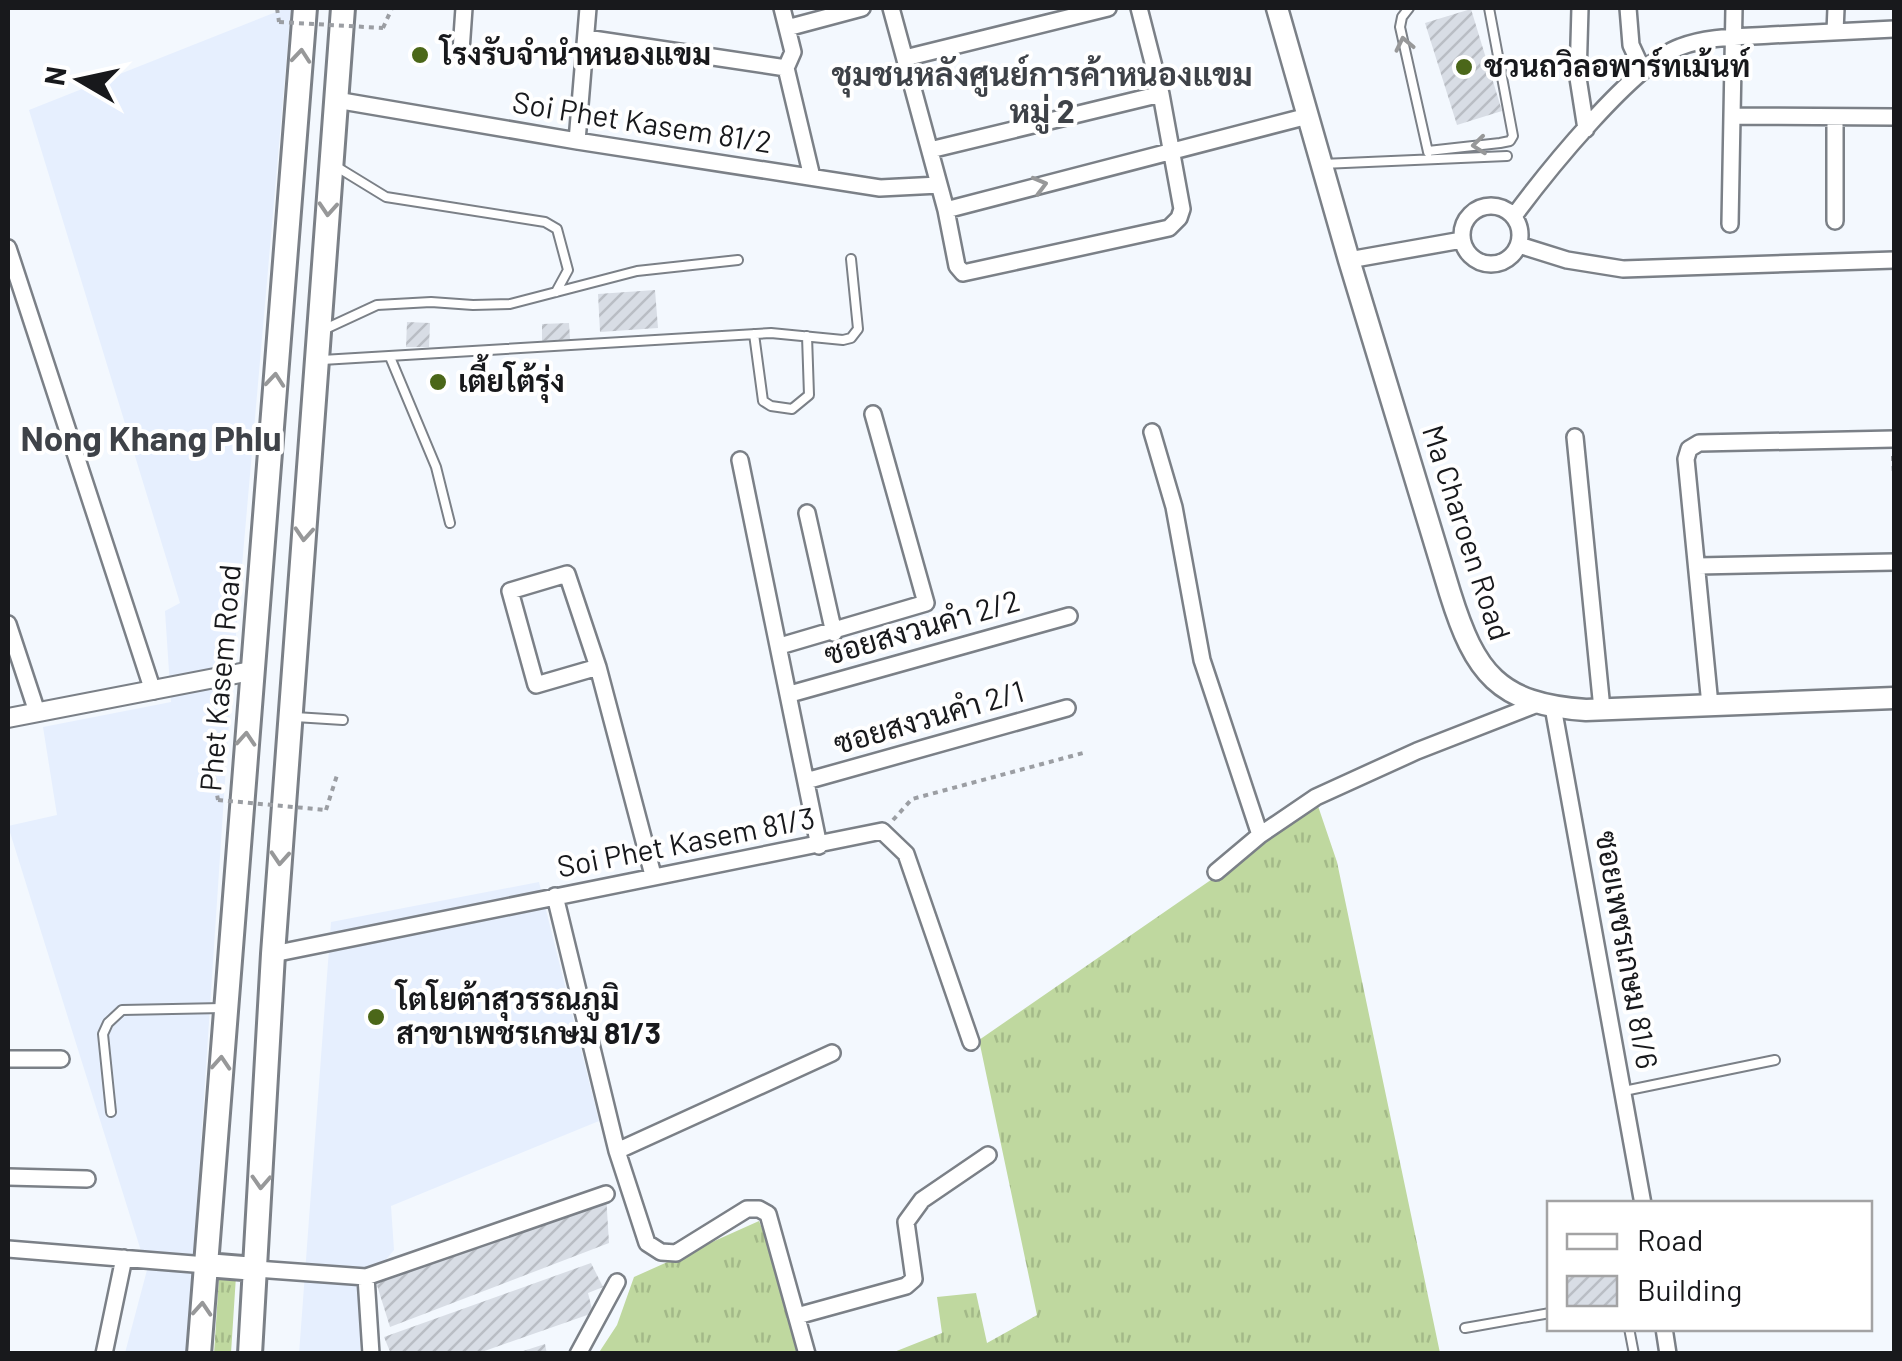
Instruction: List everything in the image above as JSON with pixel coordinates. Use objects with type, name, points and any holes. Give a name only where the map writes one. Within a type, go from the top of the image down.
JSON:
[{"type":"main road","name":"Phet Kasem Road","points":[[199,1354],[305,8]]},
{"type":"main road","points":[[250,1354],[272,954],[343,8]]},
{"type":"main road","name":"Ma Charoen Road","points":[[1278,8],[1349,260],[1464,639],[1480,666],[1500,684],[1546,705],[1602,709],[1894,698]]},
{"type":"main road","points":[[206,1265],[256,1269]]},
{"type":"street","points":[[461,51],[464,8]]},
{"type":"street","points":[[576,141],[588,8]]},
{"type":"street","points":[[782,8],[793,52],[786,68],[812,177]]},
{"type":"street","points":[[787,28],[862,8]]},
{"type":"street","points":[[892,8],[946,210],[957,266],[963,273],[1169,228],[1179,218],[1182,209],[1172,150],[1139,8]]},
{"type":"street","points":[[905,58],[1108,8]]},
{"type":"street","points":[[1580,8],[1578,78],[1586,129]]},
{"type":"street","points":[[1628,8],[1631,44],[1643,72]]},
{"type":"street","points":[[1730,224],[1734,8]]},
{"type":"street","points":[[1836,8],[1836,32]]},
{"type":"street","points":[[1514,216],[1548,170],[1661,56],[1682,46],[1734,37],[1894,29]]},
{"type":"street","points":[[586,38],[786,68]]},
{"type":"street","points":[[930,150],[1161,94]]},
{"type":"street","name":"Soi Phet Kasem 81/2","points":[[336,100],[880,188],[939,185]]},
{"type":"street","points":[[946,210],[1308,116]]},
{"type":"street","points":[[1733,116],[1894,116]]},
{"type":"street","points":[[1835,117],[1836,221]]},
{"type":"street","points":[[1498,206],[1514,216],[1521,235],[1519,246],[1507,260],[1489,265],[1471,257],[1462,240],[1465,221],[1479,208],[1498,206]]},
{"type":"street","points":[[1349,260],[1462,240]]},
{"type":"street","points":[[1519,246],[1567,260],[1623,268],[1894,260]]},
{"type":"street","points":[[8,248],[152,691]]},
{"type":"street","points":[[780,646],[926,603],[873,414]]},
{"type":"street","points":[[1152,432],[1174,506],[1202,660],[1260,835]]},
{"type":"street","points":[[1575,437],[1602,709]]},
{"type":"street","points":[[1710,705],[1688,449],[1699,443],[1894,439]]},
{"type":"street","points":[[740,460],[819,846]]},
{"type":"street","points":[[807,513],[834,632]]},
{"type":"street","points":[[1698,566],[1894,562]]},
{"type":"street","points":[[598,667],[536,684],[510,591],[567,574],[598,667],[654,876]]},
{"type":"street","name":"ซอยสงวนคำ 2/2","points":[[790,694],[1068,616]]},
{"type":"street","points":[[8,624],[37,712]]},
{"type":"street","points":[[8,718],[251,671]]},
{"type":"street","points":[[1216,872],[1260,835],[1316,797],[1418,751],[1546,705]]},
{"type":"street","name":"ซอยเพชรเกษม 81/6","points":[[1546,705],[1642,1201]]},
{"type":"street","name":"ซอยสงวนคำ 2/1","points":[[806,781],[1067,708]]},
{"type":"street","points":[[882,831],[906,854],[971,1042]]},
{"type":"street","name":"Soi Phet Kasem 81/3","points":[[272,954],[882,831]]},
{"type":"street","points":[[555,896],[617,1152],[647,1244],[676,1254],[747,1210],[759,1209],[768,1214],[807,1354]]},
{"type":"street","points":[[617,1152],[832,1053]]},
{"type":"street","points":[[8,1058],[62,1059]]},
{"type":"street","points":[[797,1316],[906,1286],[914,1279],[906,1222],[922,1200],[988,1155]]},
{"type":"street","points":[[8,1177],[87,1178]]},
{"type":"street","points":[[256,1269],[366,1277],[606,1194]]},
{"type":"street","points":[[8,1249],[206,1265]]},
{"type":"street","points":[[104,1354],[124,1258]]},
{"type":"street","points":[[366,1277],[370,1354]]},
{"type":"street","points":[[578,1354],[617,1282]]},
{"type":"lane","points":[[1410,8],[1400,27],[1429,156]]},
{"type":"lane","points":[[1429,156],[1500,143],[1513,136],[1489,8]]},
{"type":"lane","points":[[1322,164],[1429,156],[1508,156]]},
{"type":"lane","points":[[332,163],[386,197],[544,222],[557,228],[568,270],[556,292]]},
{"type":"lane","points":[[317,360],[754,334],[843,340],[851,338],[858,329],[851,259]]},
{"type":"lane","points":[[319,332],[377,305],[510,304],[638,272],[738,260]]},
{"type":"lane","points":[[754,334],[763,400],[771,406],[792,409],[810,395],[807,336]]},
{"type":"lane","points":[[390,357],[436,467],[450,522]]},
{"type":"lane","points":[[290,717],[343,720]]},
{"type":"lane","points":[[111,1112],[104,1034],[114,1016],[122,1010],[225,1008]]},
{"type":"lane","points":[[1624,1091],[1775,1060]]},
{"type":"lane","points":[[1465,1328],[1547,1313]]},
{"type":"path","points":[[276,8],[279,22],[383,28],[392,8]]},
{"type":"path","points":[[882,831],[912,799],[1083,753]]},
{"type":"path","points":[[212,766],[218,800],[326,810],[338,772]]},
{"type":"shaded area","points":[[291,8],[231,691],[187,1353],[125,1353],[147,1270],[8,826],[57,815],[43,727],[171,702],[165,611],[180,603],[29,110]]},
{"type":"shaded area","points":[[539,882],[599,1121],[391,1206],[394,1250],[360,1290],[360,1353],[299,1354],[331,922]]},
{"type":"green space","points":[[1318,806],[1337,862],[1440,1353],[889,1354],[942,1333],[937,1297],[976,1293],[987,1343],[1037,1315],[979,1040]]},
{"type":"green space","points":[[759,1221],[811,1353],[598,1354],[617,1325],[634,1277]]},
{"type":"green space","points":[[236,1276],[231,1353],[214,1354],[219,1277]]},
{"type":"building","name":"ชวนถวิลอพาร์ทเม้นท์","points":[[1471,9],[1502,111],[1457,125],[1425,23]]},
{"type":"building","points":[[655,290],[658,328],[600,332],[598,294]]},
{"type":"building","points":[[407,322],[430,323],[429,347],[406,347]]},
{"type":"building","points":[[569,323],[570,339],[542,341],[542,324]]},
{"type":"building","points":[[606,1194],[609,1243],[390,1327],[376,1282]]},
{"type":"building","points":[[591,1263],[603,1287],[588,1293],[593,1313],[476,1354],[391,1354],[384,1337]]},
{"type":"building","points":[[545,1344],[547,1354],[517,1354],[517,1353]]},
{"type":"place","name":"โรงรับจำนำหนองแขม","points":[[420,55]]},
{"type":"place","name":"ชวนถวิลอพาร์ทเม้นท์","points":[[1464,67]]},
{"type":"place","name":"เตี้ยโต้รุ่ง","points":[[438,382]]},
{"type":"place","name":"โตโยต้าสุวรรณภูมิ สาขาเพชรเกษม 81/3","points":[[376,1017]]},
{"type":"district","name":"ชุมชนหลังศูนย์การค้าหนองแขม หมู่ 2","points":[[1042,94]]},
{"type":"district","name":"Nong Khang Phlu","points":[[151,439]]}]
